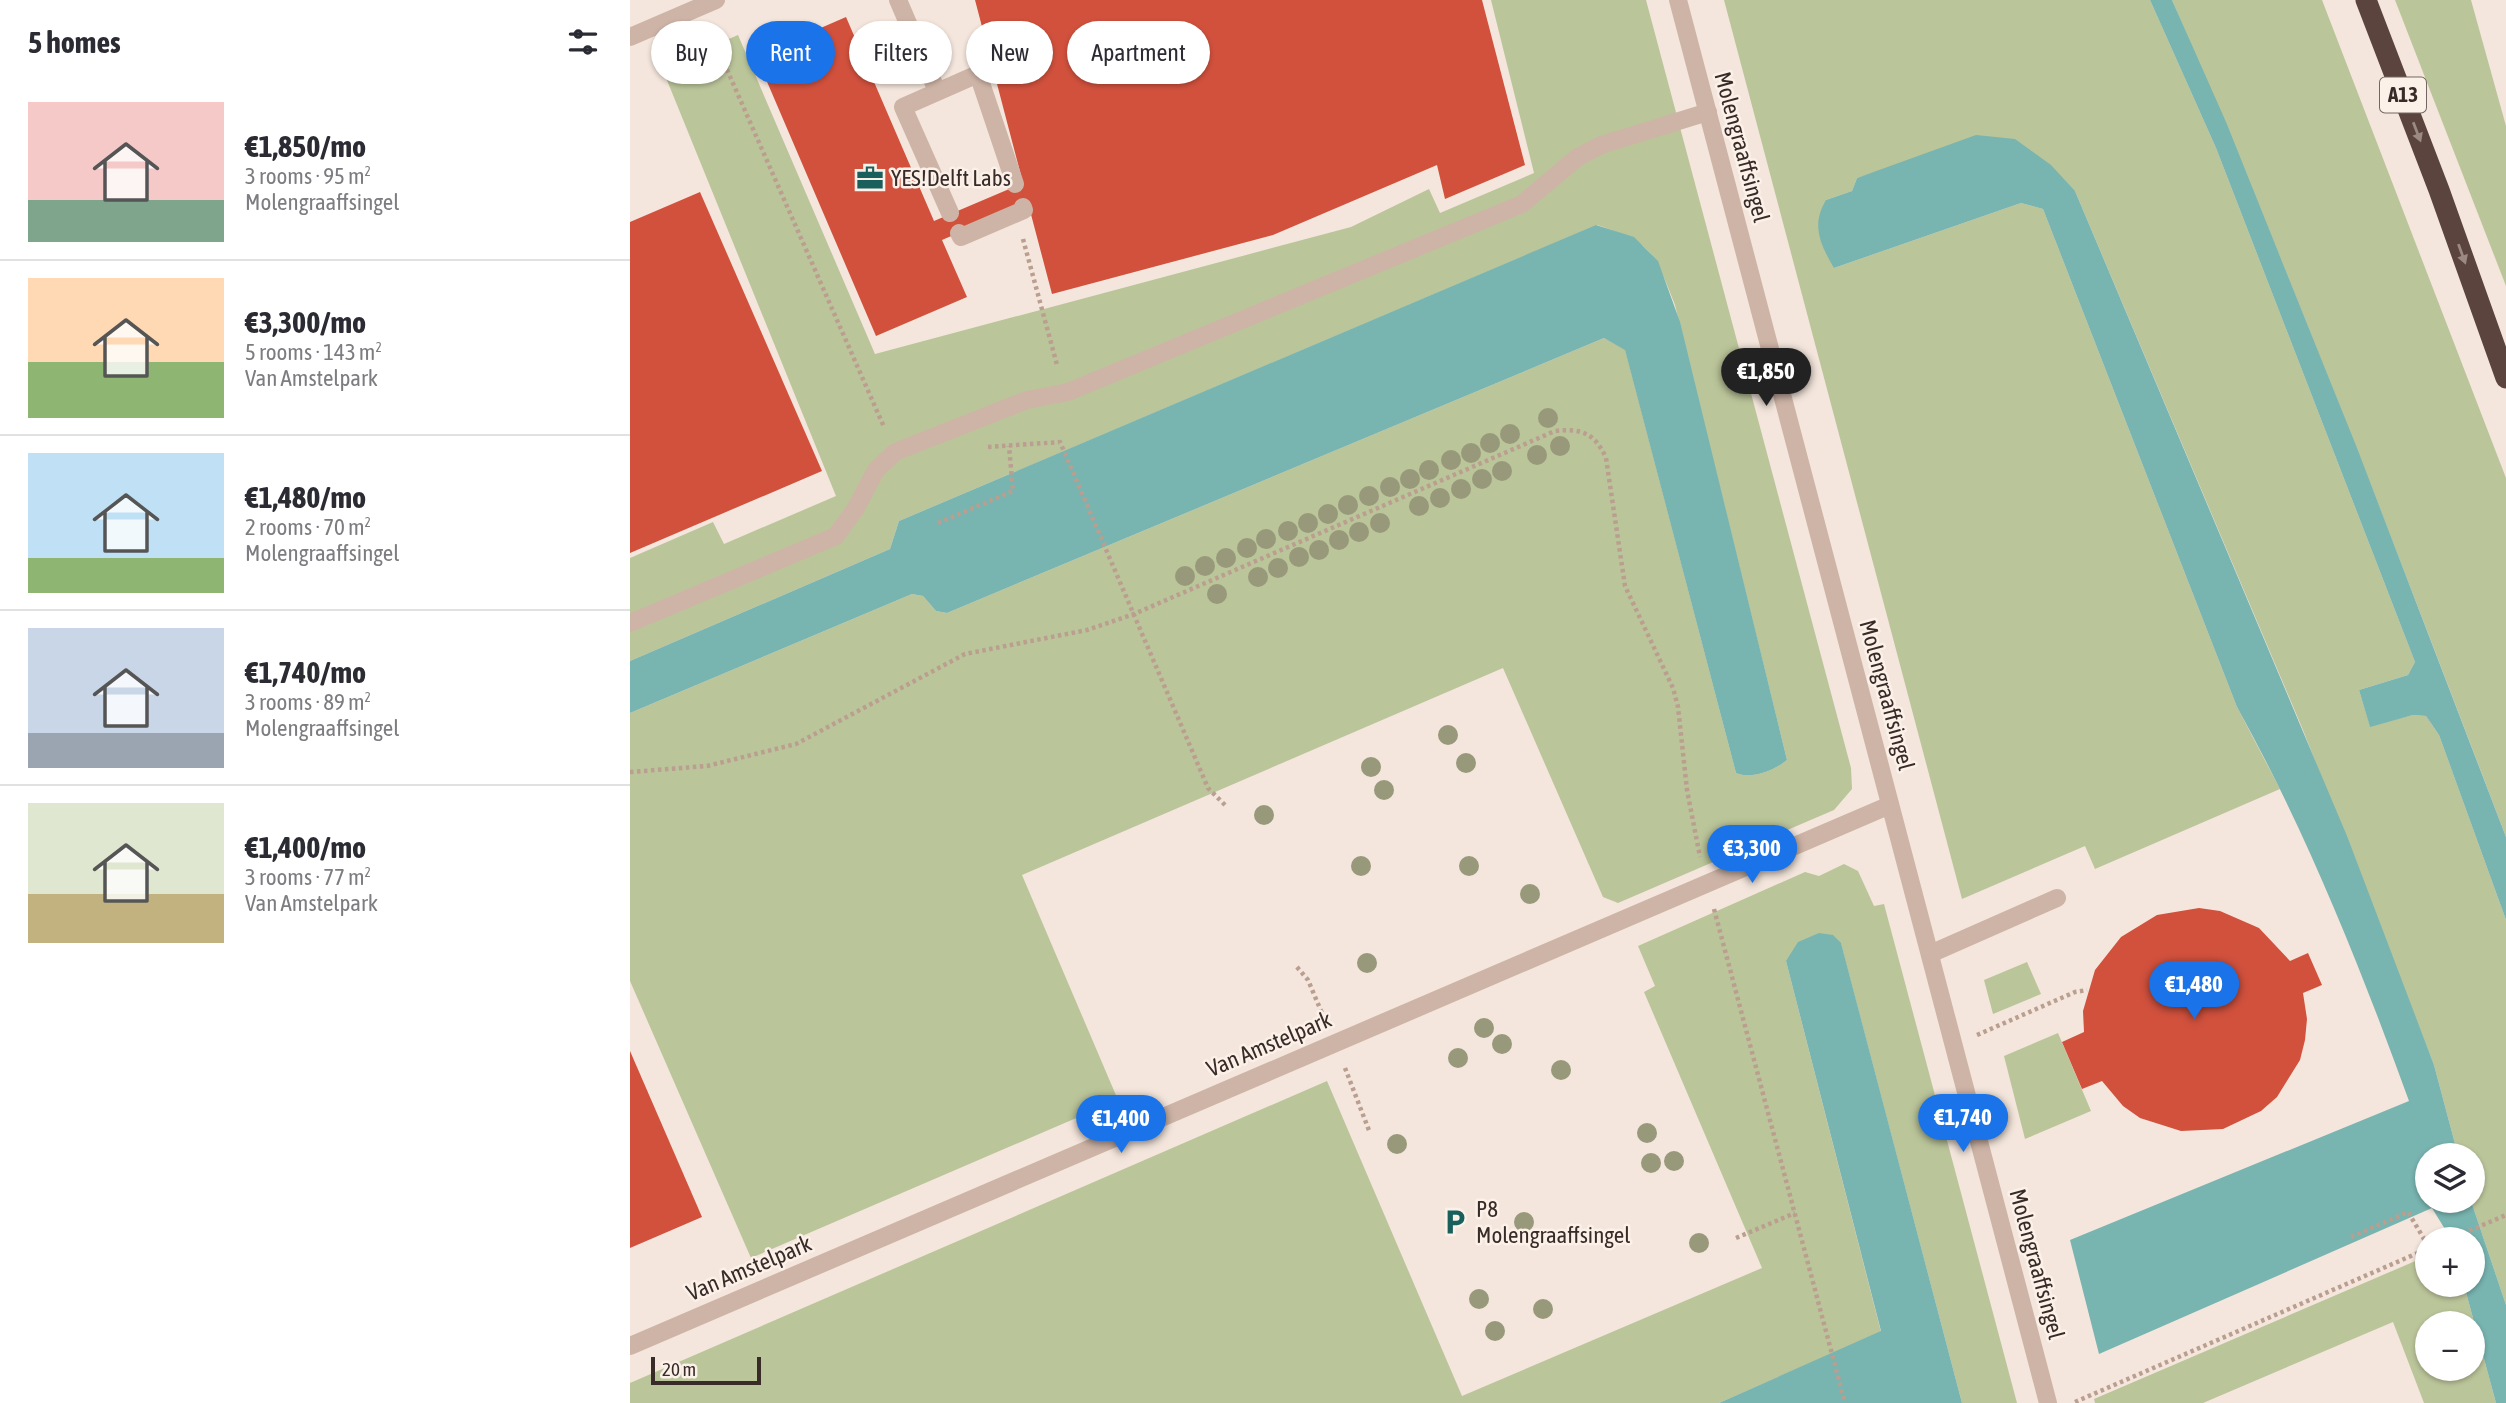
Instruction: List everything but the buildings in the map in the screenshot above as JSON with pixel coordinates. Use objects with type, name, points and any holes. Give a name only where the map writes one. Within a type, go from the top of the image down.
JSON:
[{"type":"highway","name":"A13","points":[[2366,0],[2439,190],[2506,378]]},
{"type":"street","points":[[898,0],[937,91]]},
{"type":"street","name":"Molengraaffsingel","points":[[1678,0],[2048,1403]]},
{"type":"street","points":[[630,37],[708,4]]},
{"type":"street","points":[[950,213],[903,107],[937,91],[978,74],[1015,184]]},
{"type":"street","points":[[630,623],[836,536],[856,508],[876,470],[895,452],[1027,400],[1068,392],[1522,204],[1578,157],[1601,145],[1707,112]]},
{"type":"street","points":[[959,233],[961,237],[1019,210]]},
{"type":"street","name":"Van Amstelpark","points":[[630,1346],[1891,805]]},
{"type":"street","points":[[1930,954],[2057,898]]},
{"type":"path","points":[[708,4],[895,452]]},
{"type":"path","points":[[1019,210],[1056,363],[1068,392]]},
{"type":"path","points":[[630,772],[707,766],[757,756],[796,744],[965,654],[1076,633],[1134,614],[1555,431],[1571,429],[1588,432],[1600,444],[1606,458],[1625,586],[1673,688],[1678,707],[1687,790],[1707,883],[1845,1403]]},
{"type":"path","points":[[984,447],[1060,443],[1208,788],[1227,807]]},
{"type":"path","points":[[939,523],[1013,491],[1009,446]]},
{"type":"path","points":[[1297,967],[1308,980],[1370,1133]]},
{"type":"path","points":[[2009,1021],[2075,992],[2087,990]]},
{"type":"path","points":[[2351,1237],[2408,1212],[2416,1227]]},
{"type":"path","points":[[1736,1238],[1795,1213]]},
{"type":"path","points":[[2478,1227],[2504,1216]]},
{"type":"path","points":[[2074,1403],[2415,1253]]},
{"type":"green space","points":[[1491,0],[1646,0],[1851,768],[1852,789],[1834,810],[1618,903],[1603,897],[1503,668],[1022,875],[1118,1100],[751,1258],[630,981],[630,713],[912,594],[923,596],[936,611],[947,613],[1604,338],[1625,349],[1736,773],[1763,773],[1787,760],[1675,305],[1662,273],[1649,252],[1630,238],[1597,225],[899,521],[890,549],[630,661],[630,558],[713,522],[724,544],[836,496],[669,84],[732,84],[732,38],[738,35],[746,54],[746,84],[759,84],[875,354],[1351,227],[1429,189],[1440,213],[1534,173]]},
{"type":"green space","points":[[1724,0],[2150,0],[2216,148],[2415,662],[2408,675],[2359,690],[2370,726],[2413,715],[2426,716],[2439,735],[2506,920],[2506,1305],[2485,1243],[2485,1227],[2480,1227],[2475,1213],[2485,1213],[2485,1143],[2455,1143],[2434,1065],[2303,730],[2075,191],[1895,166],[1857,178],[1852,191],[1826,200],[1834,268],[2021,203],[2043,209],[2237,707],[2280,789],[2095,869],[2085,846],[1962,899]]},
{"type":"green space","points":[[2172,0],[2322,0],[2506,478],[2506,837],[2302,312]]},
{"type":"green space","points":[[2395,0],[2471,0],[2506,126],[2506,286]]},
{"type":"green space","points":[[1844,864],[1858,871],[1874,906],[1884,904],[2017,1403],[1962,1403],[1841,944],[1786,961],[1881,1332],[1719,1403],[630,1403],[630,1383],[1327,1081],[1462,1396],[1762,1268],[1644,992],[1655,986],[1638,946],[1805,872],[1819,876]]},
{"type":"green space","points":[[2027,962],[2041,994],[1993,1014],[1984,980]]},
{"type":"green space","points":[[2058,1033],[2091,1111],[2025,1139],[2004,1056]]},
{"type":"green space","points":[[2415,1261],[2415,1297],[2467,1297],[2471,1311],[2415,1311],[2415,1379],[2393,1322],[2203,1403],[2095,1403],[2094,1399]]},
{"type":"green space","points":[[2485,1362],[2496,1403],[2424,1403],[2416,1381],[2485,1381]]},
{"type":"water","points":[[2150,0],[2172,0],[2226,122],[2357,448],[2506,837],[2506,920],[2439,735],[2426,716],[2413,715],[2370,727],[2359,690],[2408,675],[2415,662],[2216,148]]},
{"type":"water","points":[[1976,135],[2015,139],[2051,165],[2075,191],[2347,836],[2434,1065],[2455,1143],[2415,1143],[2415,1213],[2421,1213],[2099,1354],[2070,1240],[2409,1101],[2331,901],[2287,803],[2237,707],[2043,209],[2021,203],[1834,268],[1819,234],[1821,209],[1826,200],[1852,191],[1857,178]]},
{"type":"water","points":[[1596,225],[1634,237],[1658,261],[1680,322],[1787,760],[1776,767],[1756,775],[1736,773],[1625,350],[1604,338],[947,613],[936,611],[923,596],[912,594],[630,713],[630,661],[890,549],[899,521]]},
{"type":"water","points":[[1819,933],[1833,935],[1841,943],[1962,1403],[1719,1403],[1881,1331],[1786,961],[1798,942]]},
{"type":"water","points":[[2435,1213],[2475,1213],[2480,1227],[2444,1227]]},
{"type":"water","points":[[2485,1243],[2506,1305],[2506,1403],[2496,1403],[2485,1362],[2485,1311],[2471,1311],[2467,1297],[2485,1297]]},
{"type":"place","name":"YES!Delft Labs","points":[[870,178]]},
{"type":"place","name":"P8 Molengraaffsingel","points":[[1455,1222]]}]
